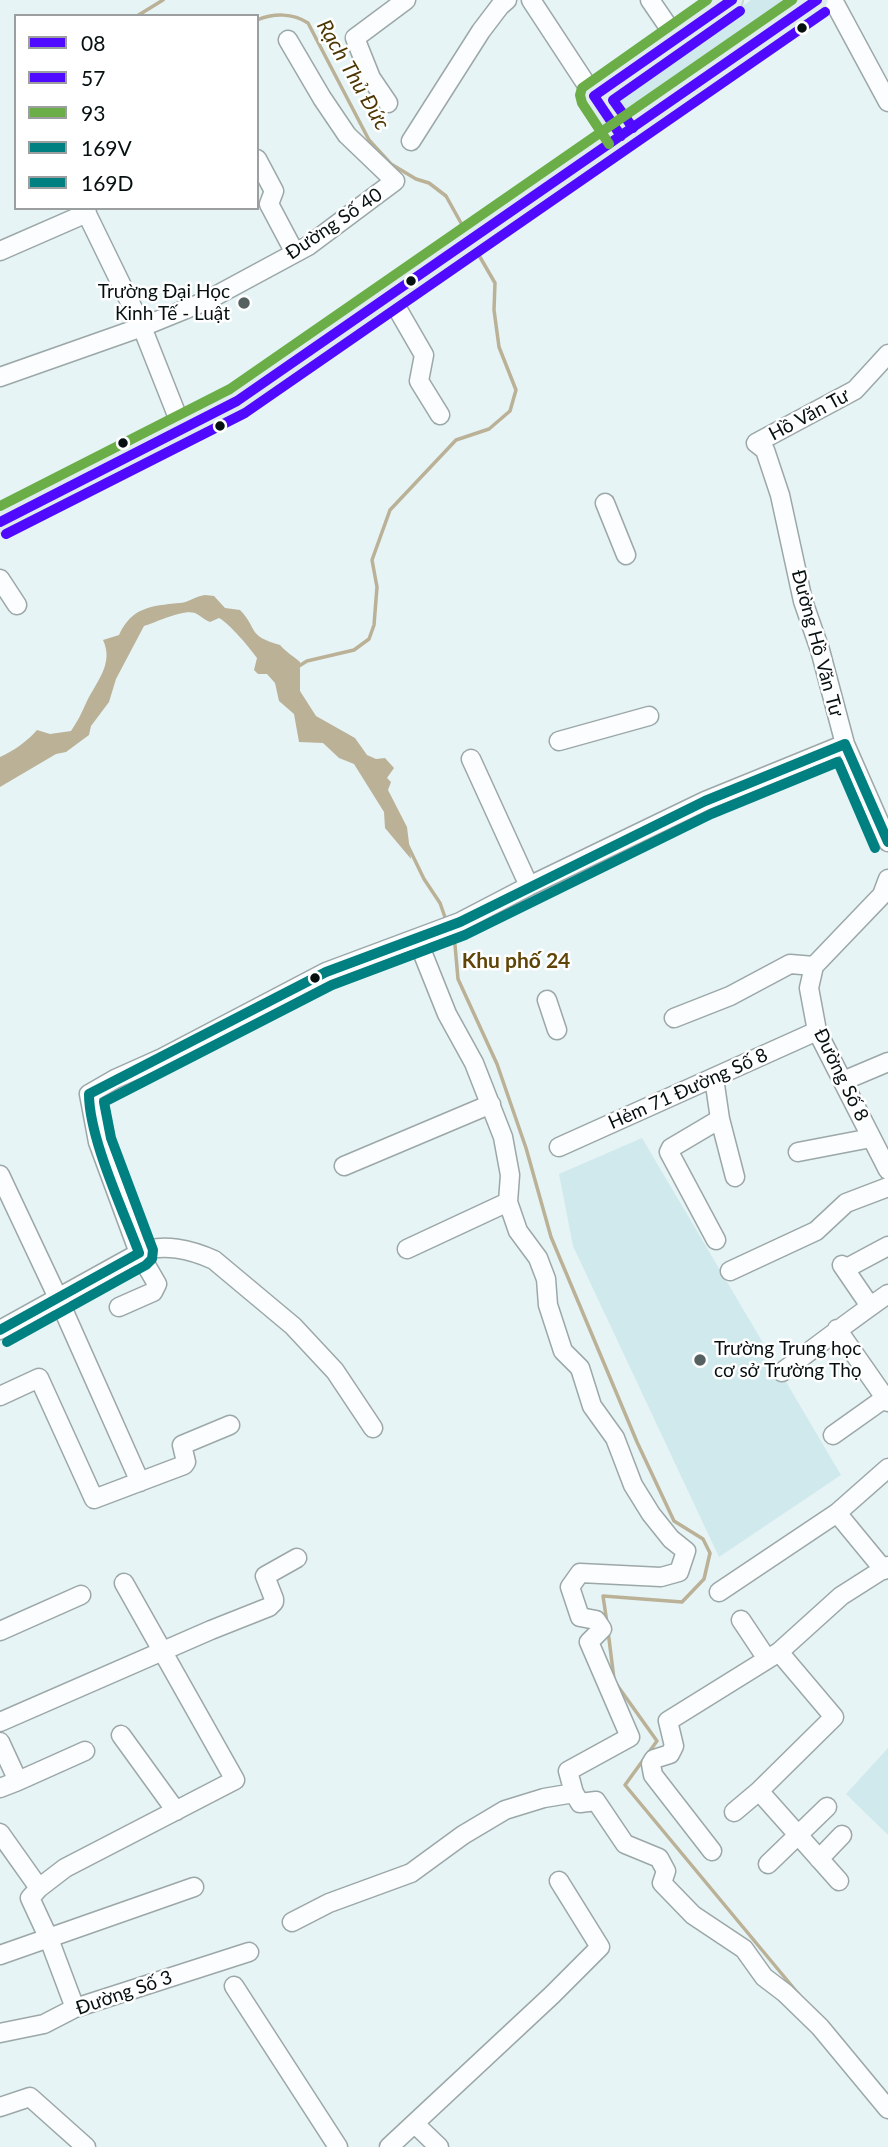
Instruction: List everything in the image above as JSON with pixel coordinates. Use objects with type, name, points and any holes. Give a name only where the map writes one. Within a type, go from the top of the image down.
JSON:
[{"type":"main road","points":[[621,136],[594,96],[732,0]]},
{"type":"main road","points":[[0,522],[237,401],[817,0]]},
{"type":"street","points":[[388,103],[371,78],[355,38],[406,0]]},
{"type":"street","points":[[411,141],[481,31],[508,0]]},
{"type":"street","points":[[531,0],[594,96]]},
{"type":"street","points":[[650,0],[676,38]]},
{"type":"street","points":[[832,0],[888,102]]},
{"type":"street","name":"Đường Số 40","points":[[0,377],[142,327],[206,301],[308,247],[395,181],[347,135],[288,40]]},
{"type":"street","points":[[259,163],[274,191],[268,204],[295,253]]},
{"type":"street","points":[[0,251],[85,211],[142,327],[182,428]]},
{"type":"street","points":[[390,296],[424,355],[419,381],[440,415]]},
{"type":"street","name":"Hồ Văn Tư","points":[[757,443],[855,390],[888,354]]},
{"type":"street","name":"Đường Hồ Văn Tư","points":[[757,443],[765,450],[780,495],[803,601],[820,650],[845,744],[888,842]]},
{"type":"street","points":[[605,503],[626,555]]},
{"type":"street","points":[[0,579],[17,605]]},
{"type":"street","points":[[559,741],[649,716]]},
{"type":"street","points":[[119,1307],[153,1292],[157,1284],[139,1253],[98,1142],[89,1094],[326,972],[460,922],[528,886],[705,801],[845,744]]},
{"type":"street","points":[[471,759],[528,886]]},
{"type":"street","points":[[674,1018],[730,996],[790,964],[814,966],[882,895],[888,879]]},
{"type":"street","points":[[419,939],[447,1014],[474,1063],[503,1137],[510,1175],[508,1202],[518,1231],[538,1258],[546,1279],[548,1305],[563,1350],[580,1368],[592,1406],[615,1438],[633,1485],[645,1505],[671,1539],[686,1550],[679,1573],[661,1577],[580,1573],[570,1587],[580,1617],[596,1620],[602,1629],[589,1642],[630,1737],[568,1771],[574,1793],[580,1803],[596,1801],[625,1844],[659,1858],[666,1871],[662,1884],[693,1915],[744,1949],[764,1977],[820,2027],[888,2109]]},
{"type":"street","name":"Đường Số 8","points":[[814,966],[808,988],[817,1031],[888,1170]]},
{"type":"street","points":[[547,1000],[557,1030]]},
{"type":"street","name":"Hẻm 71 Đường Số 8","points":[[559,1147],[817,1031]]},
{"type":"street","points":[[842,1081],[888,1062]]},
{"type":"street","points":[[714,1078],[720,1119],[735,1177]]},
{"type":"street","points":[[344,1166],[491,1104]]},
{"type":"street","points":[[716,1240],[668,1152],[720,1119]]},
{"type":"street","points":[[798,1152],[871,1138]]},
{"type":"street","points":[[0,1175],[140,1482]]},
{"type":"street","points":[[730,1271],[816,1231],[846,1203],[888,1188]]},
{"type":"street","points":[[407,1249],[508,1202]]},
{"type":"street","points":[[870,1306],[843,1267],[888,1246]]},
{"type":"street","points":[[0,1330],[139,1253],[153,1248],[183,1250],[214,1260],[229,1270],[293,1326],[335,1371],[373,1428]]},
{"type":"street","points":[[782,1372],[888,1294]]},
{"type":"street","points":[[833,1435],[887,1400],[837,1329]]},
{"type":"street","points":[[0,1396],[39,1378],[94,1499],[184,1465],[186,1462],[181,1446],[230,1425]]},
{"type":"street","points":[[719,1592],[837,1513],[888,1468]]},
{"type":"street","points":[[712,1851],[653,1775],[651,1764],[654,1759],[670,1754],[674,1746],[668,1721],[672,1717],[773,1655],[841,1597],[886,1568],[837,1513]]},
{"type":"street","points":[[0,1722],[272,1606],[274,1599],[265,1576],[297,1558]]},
{"type":"street","points":[[75,2008],[30,1898],[65,1868],[236,1780],[124,1583]]},
{"type":"street","points":[[0,1631],[81,1595]]},
{"type":"street","points":[[734,1812],[834,1717],[741,1620]]},
{"type":"street","points":[[121,1735],[176,1811]]},
{"type":"street","points":[[0,1742],[18,1780]]},
{"type":"street","points":[[0,1788],[86,1751]]},
{"type":"street","points":[[759,1791],[839,1881]]},
{"type":"street","points":[[292,1922],[330,1903],[411,1872],[463,1835],[505,1810],[544,1798],[574,1793]]},
{"type":"street","points":[[768,1864],[827,1807]]},
{"type":"street","points":[[819,1859],[842,1835]]},
{"type":"street","points":[[3,1843],[39,1888]]},
{"type":"street","points":[[389,2147],[552,1996],[600,1947],[559,1881]]},
{"type":"street","points":[[0,1955],[194,1887]]},
{"type":"street","name":"Đường Số 3","points":[[0,2033],[44,2024],[75,2008],[249,1952]]},
{"type":"street","points":[[234,1986],[338,2147]]},
{"type":"street","points":[[0,2107],[30,2097],[86,2147]]},
{"type":"street","points":[[415,2124],[439,2147]]},
{"type":"shaded area","points":[[751,0],[806,0],[626,126],[608,100]]},
{"type":"shaded area","points":[[205,595],[214,596],[225,608],[240,610],[257,635],[280,645],[300,662],[300,691],[316,716],[355,738],[367,755],[376,759],[385,758],[394,768],[387,778],[391,782],[388,790],[407,827],[411,859],[385,828],[384,812],[354,764],[339,758],[323,743],[299,742],[294,714],[279,701],[275,683],[267,674],[258,674],[254,670],[257,658],[234,630],[219,618],[210,622],[190,612],[144,626],[116,679],[109,702],[91,726],[89,735],[66,752],[56,754],[0,787],[0,757],[30,738],[37,730],[50,734],[71,731],[103,672],[107,656],[103,640],[119,635],[136,613]]},
{"type":"shaded area","name":"Trường Trung học cơ sở Trường Thọ","points":[[642,1138],[841,1475],[719,1557],[573,1246],[559,1174]]},
{"type":"shaded area","points":[[888,1748],[888,1835],[846,1794]]},
{"type":"waterway","name":"Rạch Thủ Đức","points":[[140,14],[163,0]]},
{"type":"waterway","name":"Rạch Thủ Đức","points":[[259,19],[283,15],[308,23],[369,140],[391,164],[416,179],[429,183],[446,196],[466,232]]},
{"type":"waterway","name":"Rạch Thủ Đức","points":[[299,666],[307,661],[354,650],[369,639],[374,625],[377,587],[372,560],[390,510],[456,440],[489,429],[510,411],[516,390],[499,347],[494,310],[495,283],[473,245]]},
{"type":"waterway","points":[[408,846],[424,879],[440,903],[446,920]]},
{"type":"waterway","points":[[450,931],[455,945],[458,979],[497,1064],[526,1148],[551,1237],[637,1442],[674,1521],[703,1539],[710,1553],[704,1579],[682,1602],[603,1596],[607,1623]]},
{"type":"waterway","points":[[608,1631],[614,1679]]},
{"type":"waterway","points":[[617,1685],[657,1741],[625,1785],[801,1997]]},
{"type":"transit line","name":"93","points":[[609,144],[582,103],[582,88],[707,0]]},
{"type":"transit line","name":"08","points":[[621,136],[594,96],[732,0]]},
{"type":"transit line","name":"93","points":[[0,506],[230,389],[792,0]]},
{"type":"transit line","name":"08","points":[[0,522],[237,401],[817,0]]},
{"type":"transit line","name":"57","points":[[633,128],[613,100],[740,11]]},
{"type":"transit line","name":"57","points":[[6,534],[245,413],[825,12]]},
{"type":"transit line","name":"169V","points":[[0,1330],[139,1253],[101,1152],[90,1112],[89,1094],[326,972],[460,922],[705,801],[845,744],[888,842]]},
{"type":"transit line","name":"169D","points":[[7,1342],[146,1265],[152,1259],[153,1250],[111,1138],[104,1102],[332,985],[465,935],[711,814],[838,762],[875,848]]},
{"type":"place","name":"Trường Đại Học Kinh Tế - Luật","points":[[244,303]]},
{"type":"place","name":"Trường Trung học cơ sở Trường Thọ","points":[[700,1360]]},
{"type":"district","name":"Khu phố 24","points":[[516,961]]}]
